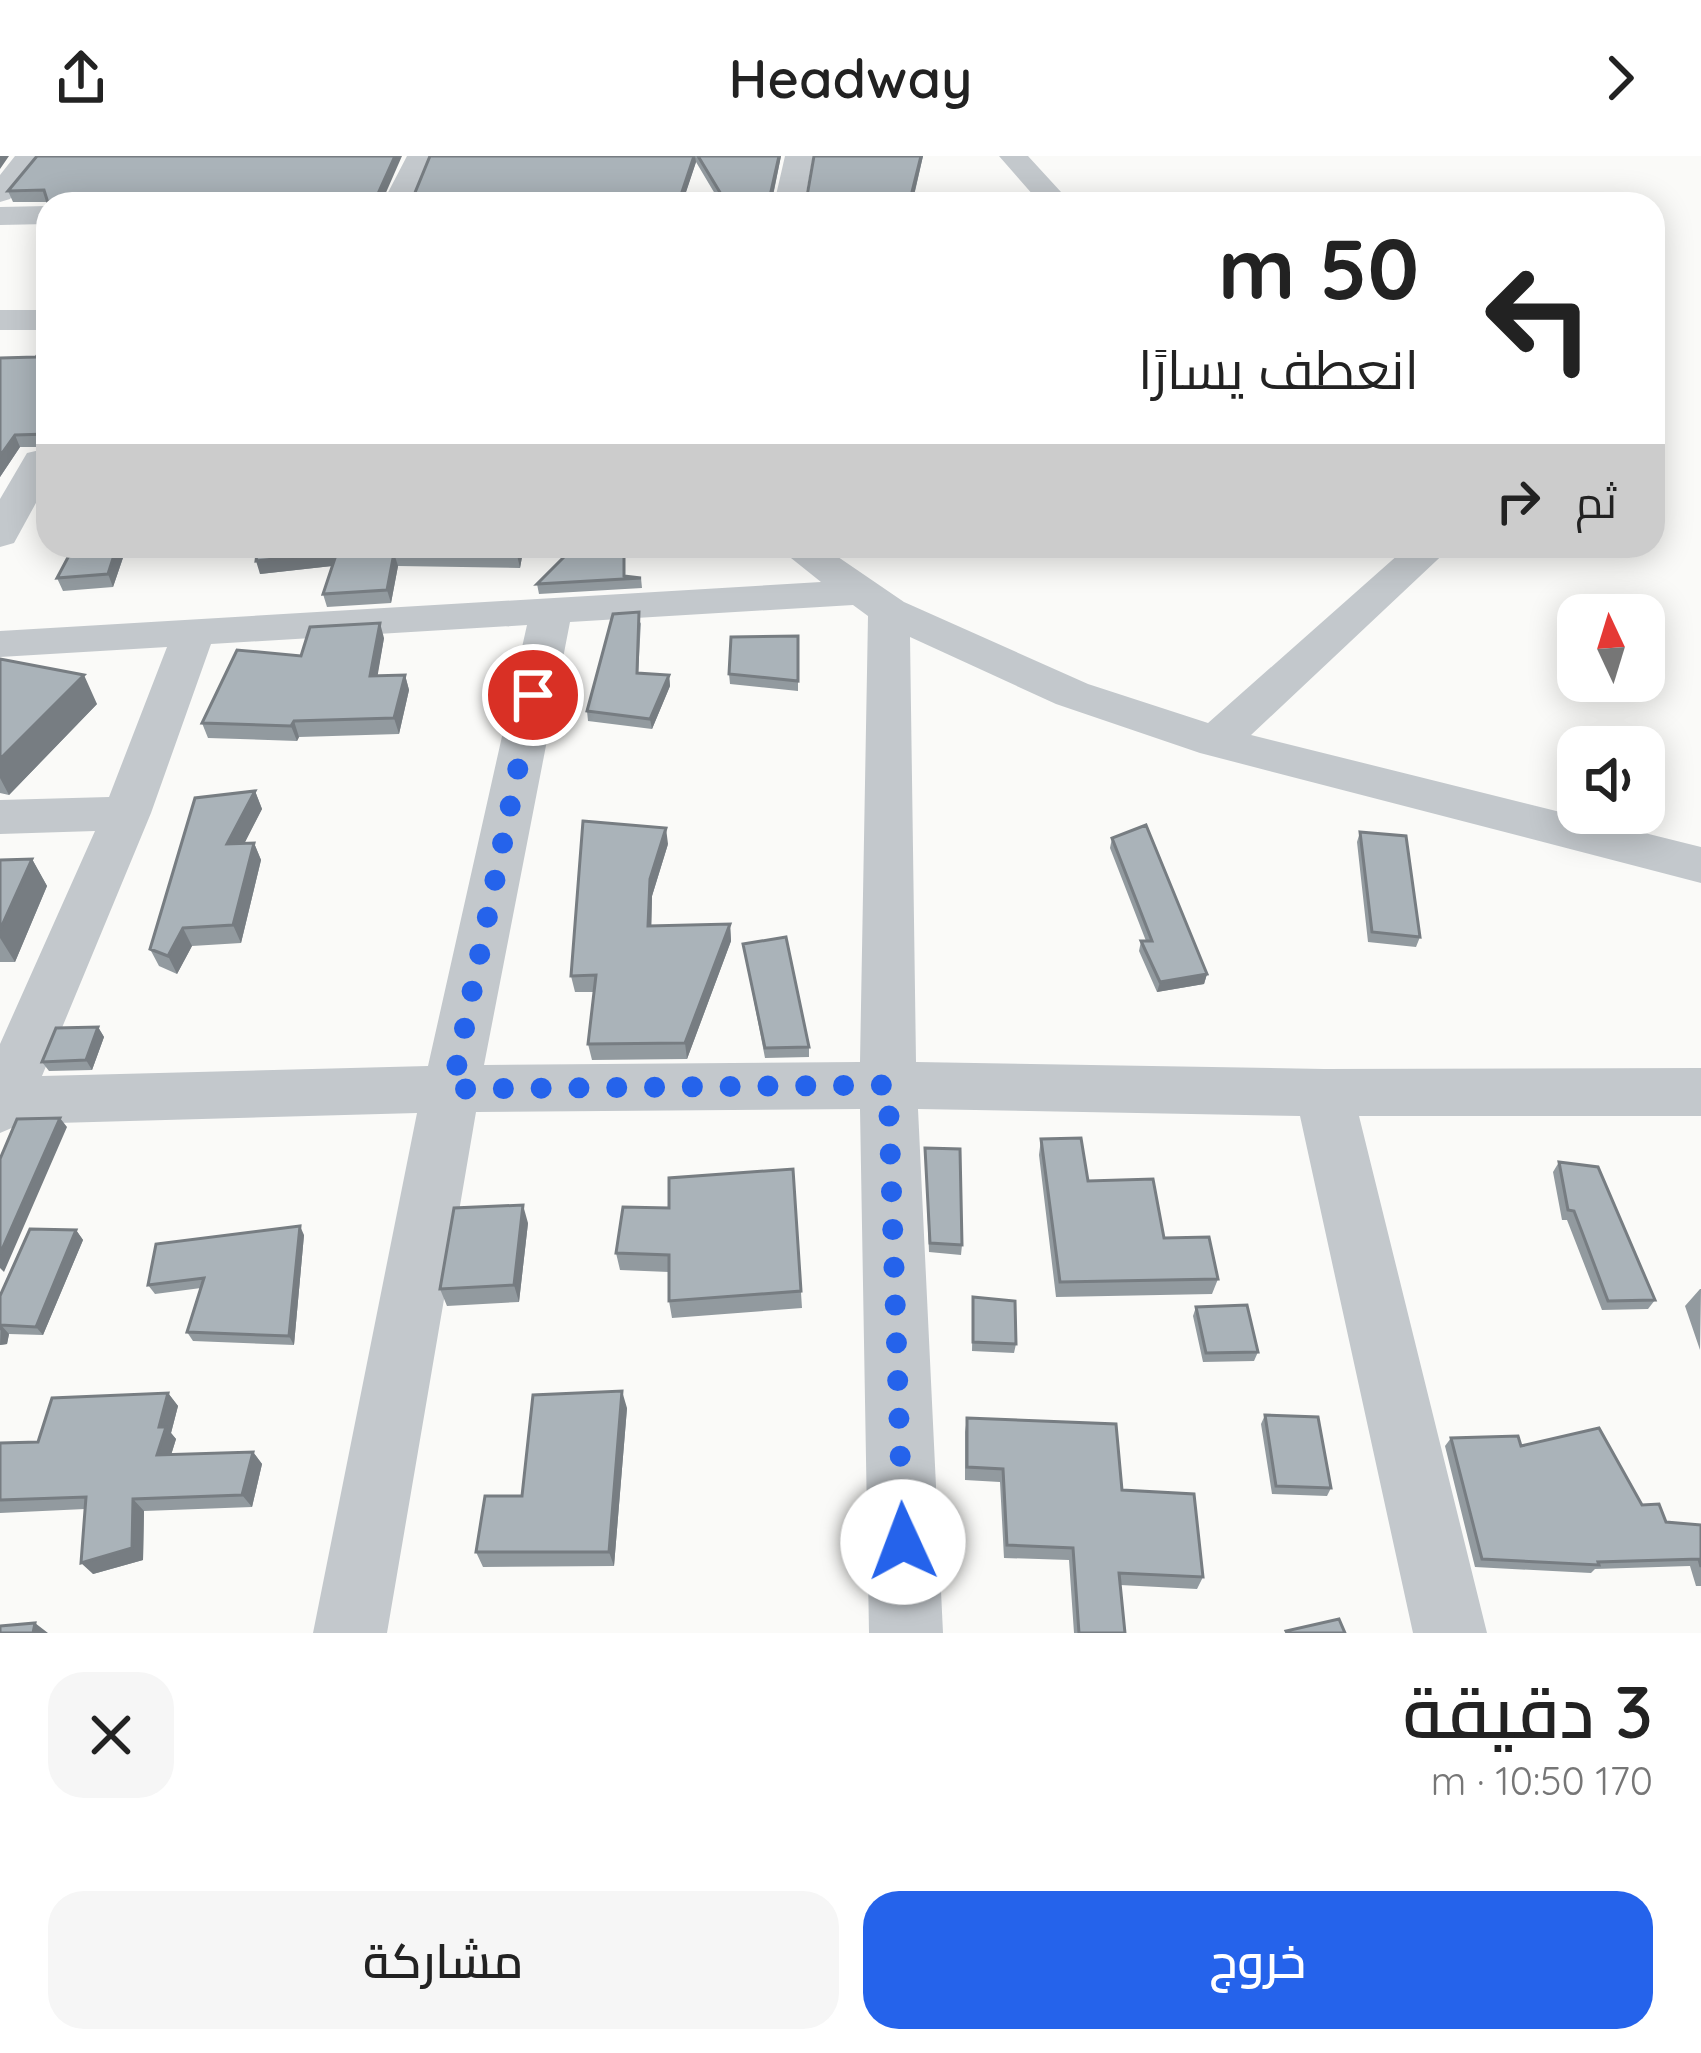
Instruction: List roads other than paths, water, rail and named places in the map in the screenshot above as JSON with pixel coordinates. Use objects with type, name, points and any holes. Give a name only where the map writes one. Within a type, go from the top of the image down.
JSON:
[{"type":"street","points":[[0,193],[30,156]]},
{"type":"street","points":[[403,192],[421,156]]},
{"type":"street","points":[[792,192],[799,156]]},
{"type":"street","points":[[1012,156],[1046,192]]},
{"type":"street","points":[[0,216],[36,215]]},
{"type":"street","points":[[0,320],[36,320]]},
{"type":"street","points":[[0,461],[36,461]]},
{"type":"street","points":[[0,535],[36,474]]},
{"type":"street","points":[[813,558],[874,602],[1072,694],[1216,742],[1701,865]]},
{"type":"street","points":[[1216,742],[1419,558]]},
{"type":"street","points":[[0,644],[874,602]]},
{"type":"street","points":[[874,602],[906,1633]]},
{"type":"street","points":[[350,1633],[452,1089],[551,614]]},
{"type":"street","points":[[193,635],[127,813],[2,1105],[452,1089],[888,1085],[1324,1093],[1701,1093]]},
{"type":"street","points":[[0,817],[127,813]]},
{"type":"street","points":[[1324,1093],[1450,1633]]}]
